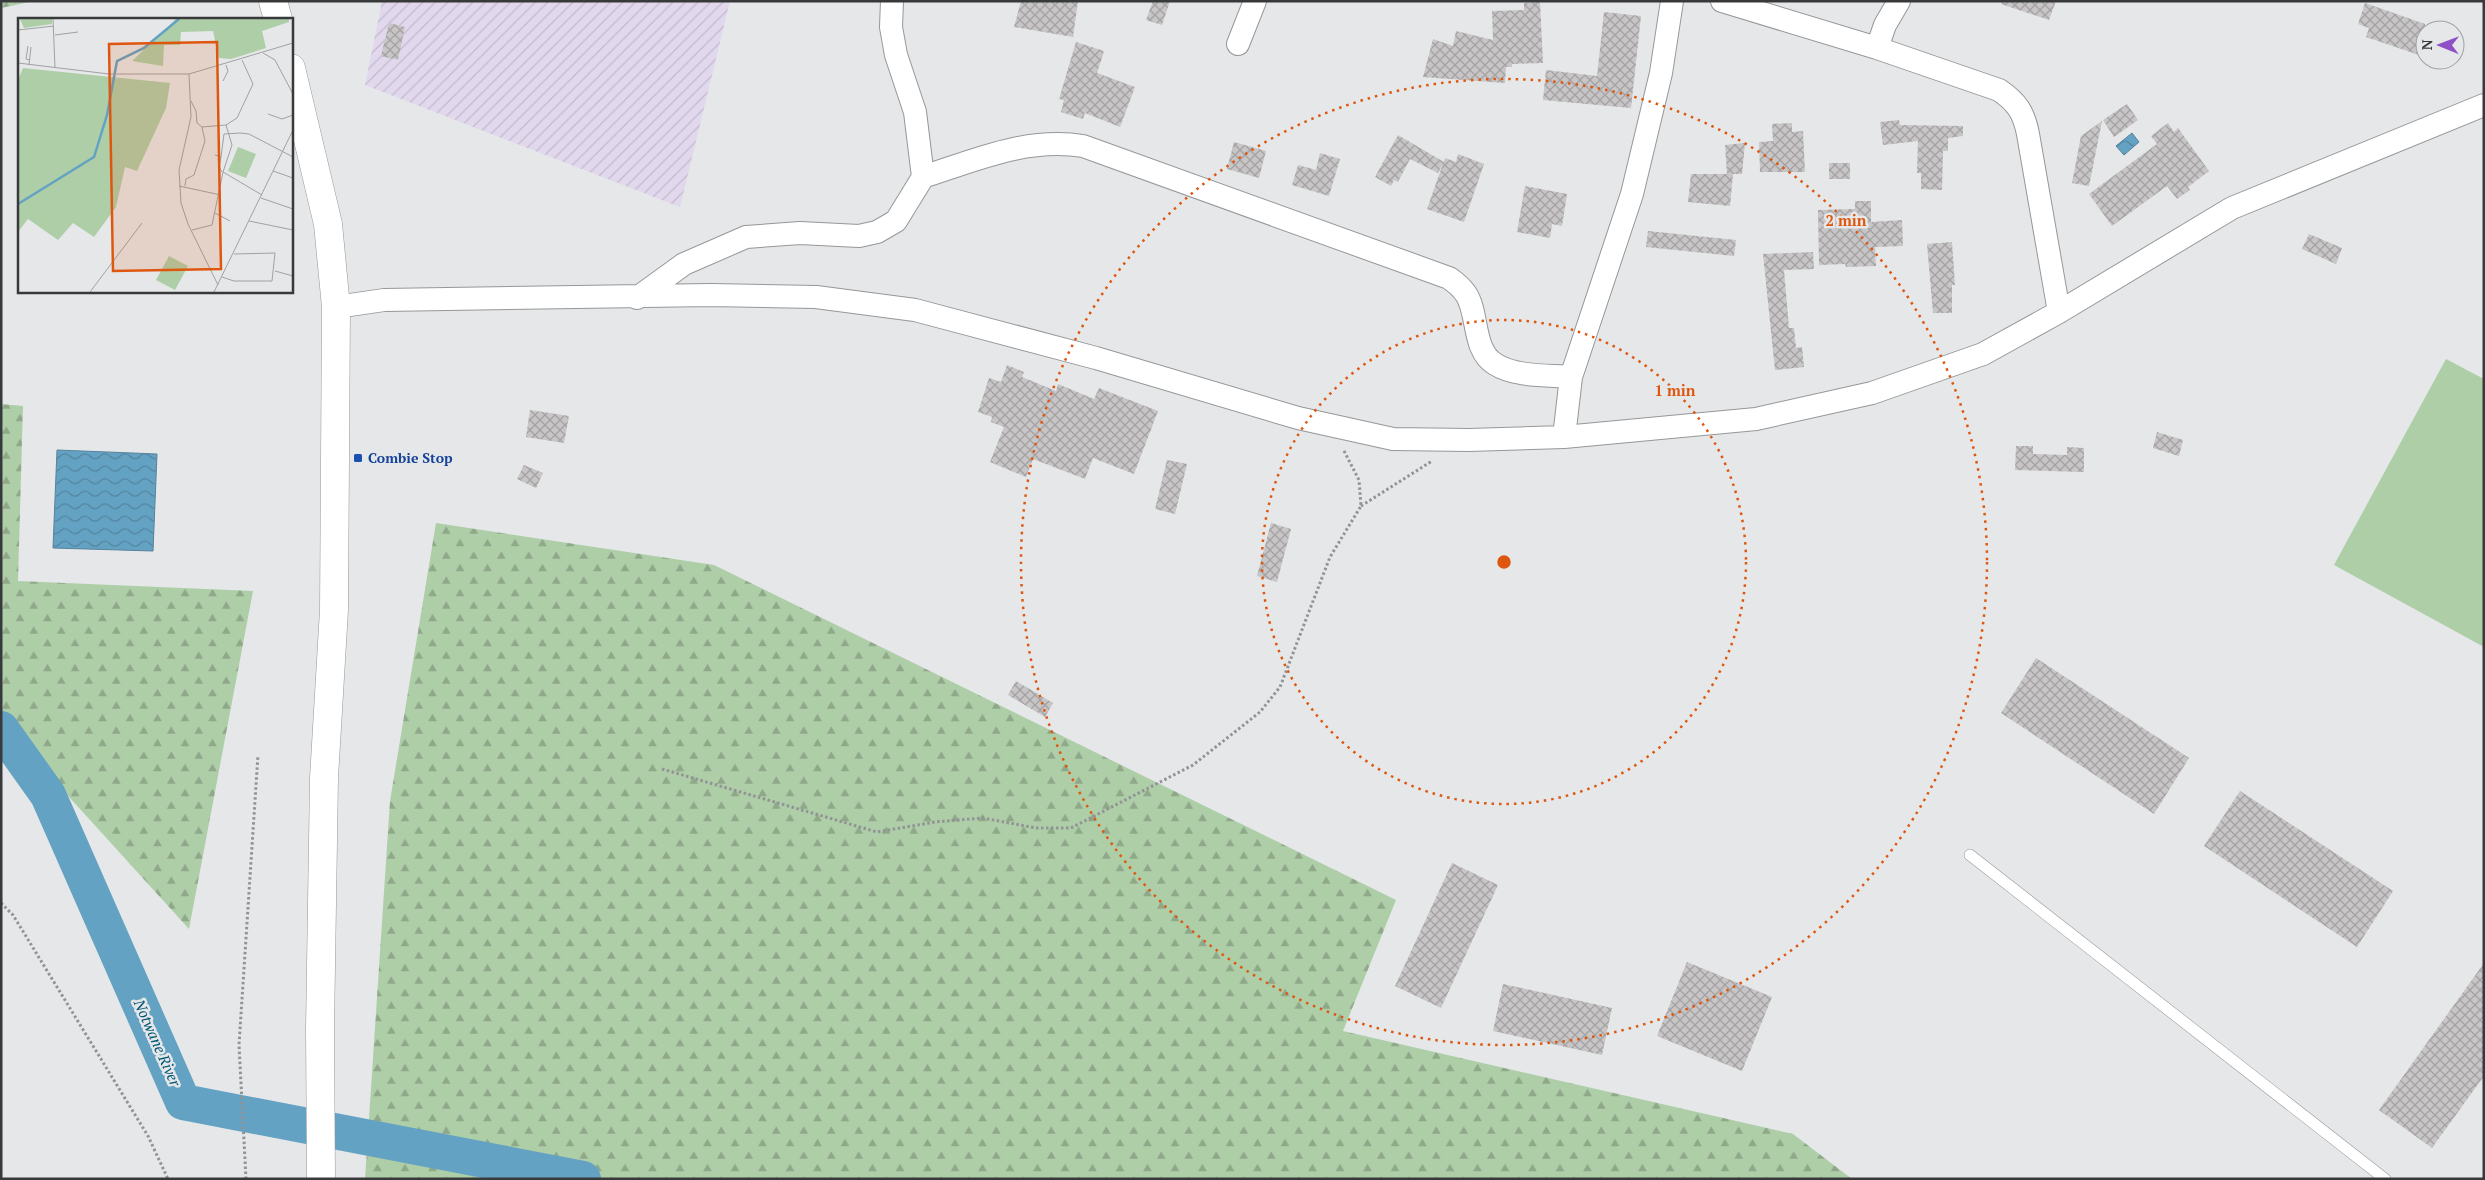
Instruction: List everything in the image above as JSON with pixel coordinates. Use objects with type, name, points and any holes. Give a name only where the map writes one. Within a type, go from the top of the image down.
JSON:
[{"type":"street","points":[[273,1],[278,18]]},
{"type":"street","points":[[637,298],[684,264],[746,237],[800,233],[859,236],[877,232],[896,221],[922,177],[915,112],[896,55],[891,27],[892,1]]},
{"type":"street","points":[[1238,44],[1255,1]]},
{"type":"street","points":[[1564,437],[1571,377],[1632,194],[1661,73],[1672,1]]},
{"type":"street","points":[[1722,1],[1878,48],[1999,90],[2016,103],[2024,115],[2028,134],[2059,312]]},
{"type":"street","points":[[1878,48],[1885,25],[1899,1]]},
{"type":"street","points":[[292,72],[328,224],[336,307],[334,600],[324,778],[320,1029],[321,1179]]},
{"type":"street","points":[[336,307],[384,300],[637,298],[711,295],[816,297],[915,310],[1096,358],[1322,424],[1393,439],[1469,440],[1564,437],[1756,419],[1872,394],[1983,354],[2059,312],[2232,208],[2484,105]]},
{"type":"street","points":[[922,177],[1010,149],[1033,144],[1061,142],[1083,146],[1449,278],[1466,295],[1481,347],[1486,356],[1495,365],[1513,371],[1571,377]]},
{"type":"lane","points":[[1970,855],[2385,1179]]},
{"type":"path","points":[[1322,424],[1342,448],[1359,480],[1361,506]]},
{"type":"path","points":[[662,769],[877,832],[935,822],[983,818],[1036,828],[1071,828],[1193,765],[1260,712],[1280,687],[1330,557],[1361,506],[1404,477],[1436,459]]},
{"type":"path","points":[[246,1179],[239,1045],[258,755]]},
{"type":"path","points":[[1,902],[14,915],[148,1136],[168,1179]]},
{"type":"shaded area","points":[[382,1],[730,1],[680,207],[365,85]]},
{"type":"green space","points":[[1,1],[34,1],[1,8]]},
{"type":"green space","points":[[2446,359],[2484,379],[2484,647],[2334,565]]},
{"type":"green space","points":[[1,404],[23,406],[18,581],[253,591],[189,929],[1,722]]},
{"type":"green space","points":[[436,523],[714,565],[1396,900],[1343,1031],[1793,1134],[1852,1179],[365,1179],[390,801]]},
{"type":"water","points":[[2132,133],[2139,142],[2124,155],[2116,146]]},
{"type":"water","points":[[57,450],[157,454],[153,551],[53,548]]},
{"type":"building","points":[[1021,1],[1078,1],[1073,37],[1014,27]]},
{"type":"building","points":[[1153,1],[1170,1],[1162,25],[1146,20]]},
{"type":"building","points":[[2002,1],[2056,1],[2049,20],[2001,4]]},
{"type":"building","points":[[1540,2],[1543,63],[1512,64],[1512,67],[1506,67],[1505,83],[1423,77],[1433,39],[1453,46],[1456,31],[1493,40],[1492,11],[1524,10],[1524,3]]},
{"type":"building","points":[[2365,3],[2415,20],[2415,54],[2366,37],[2369,28],[2358,24]]},
{"type":"building","points":[[1604,12],[1641,16],[1631,108],[1543,100],[1546,70],[1597,76]]},
{"type":"building","points":[[389,23],[405,27],[398,60],[381,56]]},
{"type":"building","points":[[1076,42],[1104,51],[1097,73],[1135,87],[1120,127],[1085,113],[1083,119],[1061,112],[1064,100],[1059,99]]},
{"type":"building","points":[[2127,104],[2138,120],[2114,137],[2103,120]]},
{"type":"building","points":[[1899,120],[1900,125],[1963,126],[1963,136],[1948,138],[1948,151],[1943,151],[1942,190],[1921,189],[1921,173],[1917,173],[1918,141],[1883,145],[1880,122]]},
{"type":"building","points":[[2102,121],[2089,186],[2072,183],[2081,136]]},
{"type":"building","points":[[1792,123],[1792,132],[1803,131],[1805,172],[1760,172],[1759,142],[1773,141],[1772,124]]},
{"type":"building","points":[[2168,123],[2174,132],[2178,128],[2209,171],[2188,187],[2190,190],[2177,199],[2167,186],[2112,226],[2089,194],[2157,144],[2151,136]]},
{"type":"building","points":[[1398,135],[1444,162],[1438,173],[1410,159],[1398,182],[1394,180],[1391,186],[1375,177]]},
{"type":"building","points":[[1234,142],[1266,151],[1259,178],[1227,169]]},
{"type":"building","points":[[1745,143],[1742,174],[1733,174],[1730,206],[1688,202],[1691,174],[1727,174],[1725,145]]},
{"type":"building","points":[[1320,153],[1340,159],[1329,196],[1292,185],[1298,165],[1316,170]]},
{"type":"building","points":[[1458,154],[1484,164],[1464,222],[1427,209],[1445,158],[1456,162]]},
{"type":"building","points":[[1829,163],[1850,163],[1850,179],[1829,179]]},
{"type":"building","points":[[1525,186],[1567,194],[1562,226],[1552,224],[1550,238],[1517,232]]},
{"type":"building","points":[[1855,201],[1871,201],[1871,222],[1902,220],[1903,246],[1875,247],[1876,266],[1846,267],[1845,264],[1819,265],[1818,210],[1855,209]]},
{"type":"building","points":[[1648,231],[1736,240],[1734,256],[1646,247]]},
{"type":"building","points":[[2309,234],[2342,248],[2336,264],[2302,249]]},
{"type":"building","points":[[1952,242],[1955,285],[1952,285],[1952,313],[1933,313],[1927,244]]},
{"type":"building","points":[[1813,252],[1814,269],[1784,270],[1789,328],[1794,328],[1796,348],[1802,347],[1804,367],[1775,370],[1763,254]]},
{"type":"building","points":[[1007,365],[1024,372],[1022,377],[1056,391],[1058,384],[1094,399],[1099,388],[1158,411],[1134,474],[1093,458],[1085,479],[1033,459],[1026,477],[990,462],[1004,427],[991,422],[992,417],[978,412],[989,378],[1001,382]]},
{"type":"building","points":[[530,410],[569,416],[564,443],[526,437]]},
{"type":"building","points":[[2157,432],[2183,440],[2179,456],[2153,448]]},
{"type":"building","points":[[2016,446],[2033,446],[2033,454],[2067,455],[2067,447],[2084,448],[2084,472],[2015,470]]},
{"type":"building","points":[[1167,460],[1187,464],[1175,514],[1155,509]]},
{"type":"building","points":[[524,465],[543,473],[536,488],[517,479]]},
{"type":"building","points":[[1271,523],[1291,529],[1277,582],[1257,576]]},
{"type":"building","points":[[2036,658],[2189,758],[2154,814],[2001,713]]},
{"type":"building","points":[[1016,681],[1053,703],[1045,717],[1008,695]]},
{"type":"building","points":[[2240,791],[2393,891],[2357,947],[2204,846]]},
{"type":"building","points":[[1452,863],[1498,885],[1441,1008],[1395,986]]},
{"type":"building","points":[[1687,962],[1772,997],[1742,1071],[1657,1036]]},
{"type":"building","points":[[2484,963],[2484,1076],[2432,1148],[2379,1110]]},
{"type":"building","points":[[1503,984],[1612,1008],[1602,1055],[1493,1031]]},
{"type":"waterway","name":"Notwane River","points":[[1,729],[48,795],[183,1102],[583,1179]]},
{"type":"place","name":"Combie Stop","points":[[358,458]]}]
